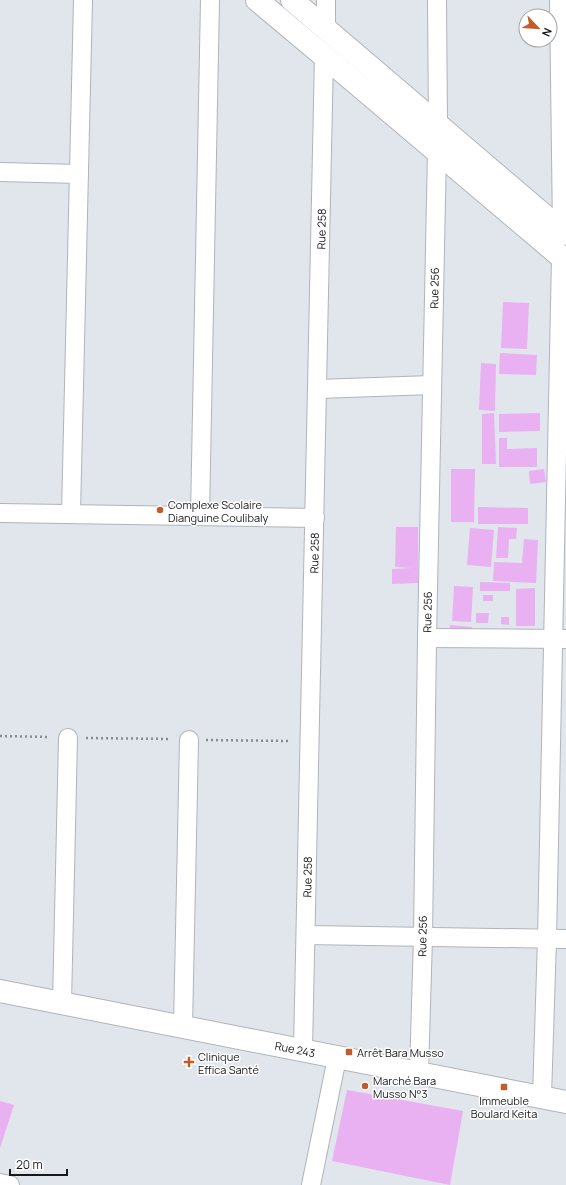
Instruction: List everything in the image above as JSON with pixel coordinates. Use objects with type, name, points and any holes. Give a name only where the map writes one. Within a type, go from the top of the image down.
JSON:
[{"type":"street","points":[[71,514],[83,0]]},
{"type":"street","points":[[200,516],[210,0]]},
{"type":"street","points":[[257,0],[564,259],[560,638],[547,939],[542,1098]]},
{"type":"street","points":[[292,0],[564,233]]},
{"type":"street","points":[[326,0],[326,28]]},
{"type":"street","points":[[437,0],[438,124]]},
{"type":"street","points":[[558,0],[564,233]]},
{"type":"street","name":"Rue 258","points":[[303,1050],[324,56]]},
{"type":"street","name":"Rue 256","points":[[419,1073],[423,937],[426,638],[437,151]]},
{"type":"street","points":[[0,172],[79,174]]},
{"type":"street","points":[[318,389],[432,385]]},
{"type":"street","points":[[0,513],[315,518]]},
{"type":"street","points":[[426,638],[560,638]]},
{"type":"street","points":[[62,1003],[68,738]]},
{"type":"street","points":[[183,1027],[189,740]]},
{"type":"street","points":[[306,935],[566,939]]},
{"type":"street","name":"Rue 243","points":[[0,991],[566,1102]]},
{"type":"street","points":[[311,1185],[338,1058]]},
{"type":"street","points":[[0,1183],[10,1185]]},
{"type":"path","points":[[0,736],[310,741]]},
{"type":"building","points":[[503,302],[529,303],[527,349],[501,348]]},
{"type":"building","points":[[500,353],[537,355],[536,375],[499,374]]},
{"type":"building","points":[[481,363],[496,364],[495,411],[479,410]]},
{"type":"building","points":[[494,413],[496,464],[482,464],[482,414]]},
{"type":"building","points":[[540,413],[540,431],[499,432],[499,414]]},
{"type":"building","points":[[499,438],[507,438],[507,449],[537,448],[537,467],[499,467]]},
{"type":"building","points":[[451,469],[475,469],[474,522],[451,522]]},
{"type":"building","points":[[544,469],[546,482],[530,484],[529,471]]},
{"type":"building","points":[[478,507],[528,508],[528,524],[478,524]]},
{"type":"building","points":[[396,527],[418,527],[418,583],[392,584],[392,569],[412,568],[395,567]]},
{"type":"building","points":[[498,527],[517,528],[516,539],[509,539],[508,558],[496,558]]},
{"type":"building","points":[[470,528],[494,530],[491,567],[467,565]]},
{"type":"building","points":[[524,539],[538,540],[536,583],[493,581],[494,562],[522,563]]},
{"type":"building","points":[[480,582],[510,583],[510,591],[480,591]]},
{"type":"building","points":[[454,586],[473,587],[471,622],[452,621]]},
{"type":"building","points":[[535,588],[535,626],[516,626],[516,589]]},
{"type":"building","points":[[483,595],[493,595],[493,601],[483,601]]},
{"type":"building","points":[[476,613],[489,613],[488,623],[476,623]]},
{"type":"building","points":[[501,617],[509,617],[509,625],[501,624]]},
{"type":"building","points":[[450,625],[472,627],[472,636],[449,635]]},
{"type":"building","points":[[347,1090],[463,1111],[450,1185],[332,1161]]},
{"type":"building","points":[[0,1101],[14,1105],[0,1148]]},
{"type":"place","name":"Complexe Scolaire Dianguine Coulibaly","points":[[160,510]]},
{"type":"place","name":"Arrêt Bara Musso","points":[[349,1052]]},
{"type":"place","name":"Clinique Effica Santé","points":[[189,1062]]},
{"type":"place","name":"Marché Bara Musso N°3","points":[[365,1086]]},
{"type":"place","name":"Immeuble Boulard Keita","points":[[504,1087]]}]
